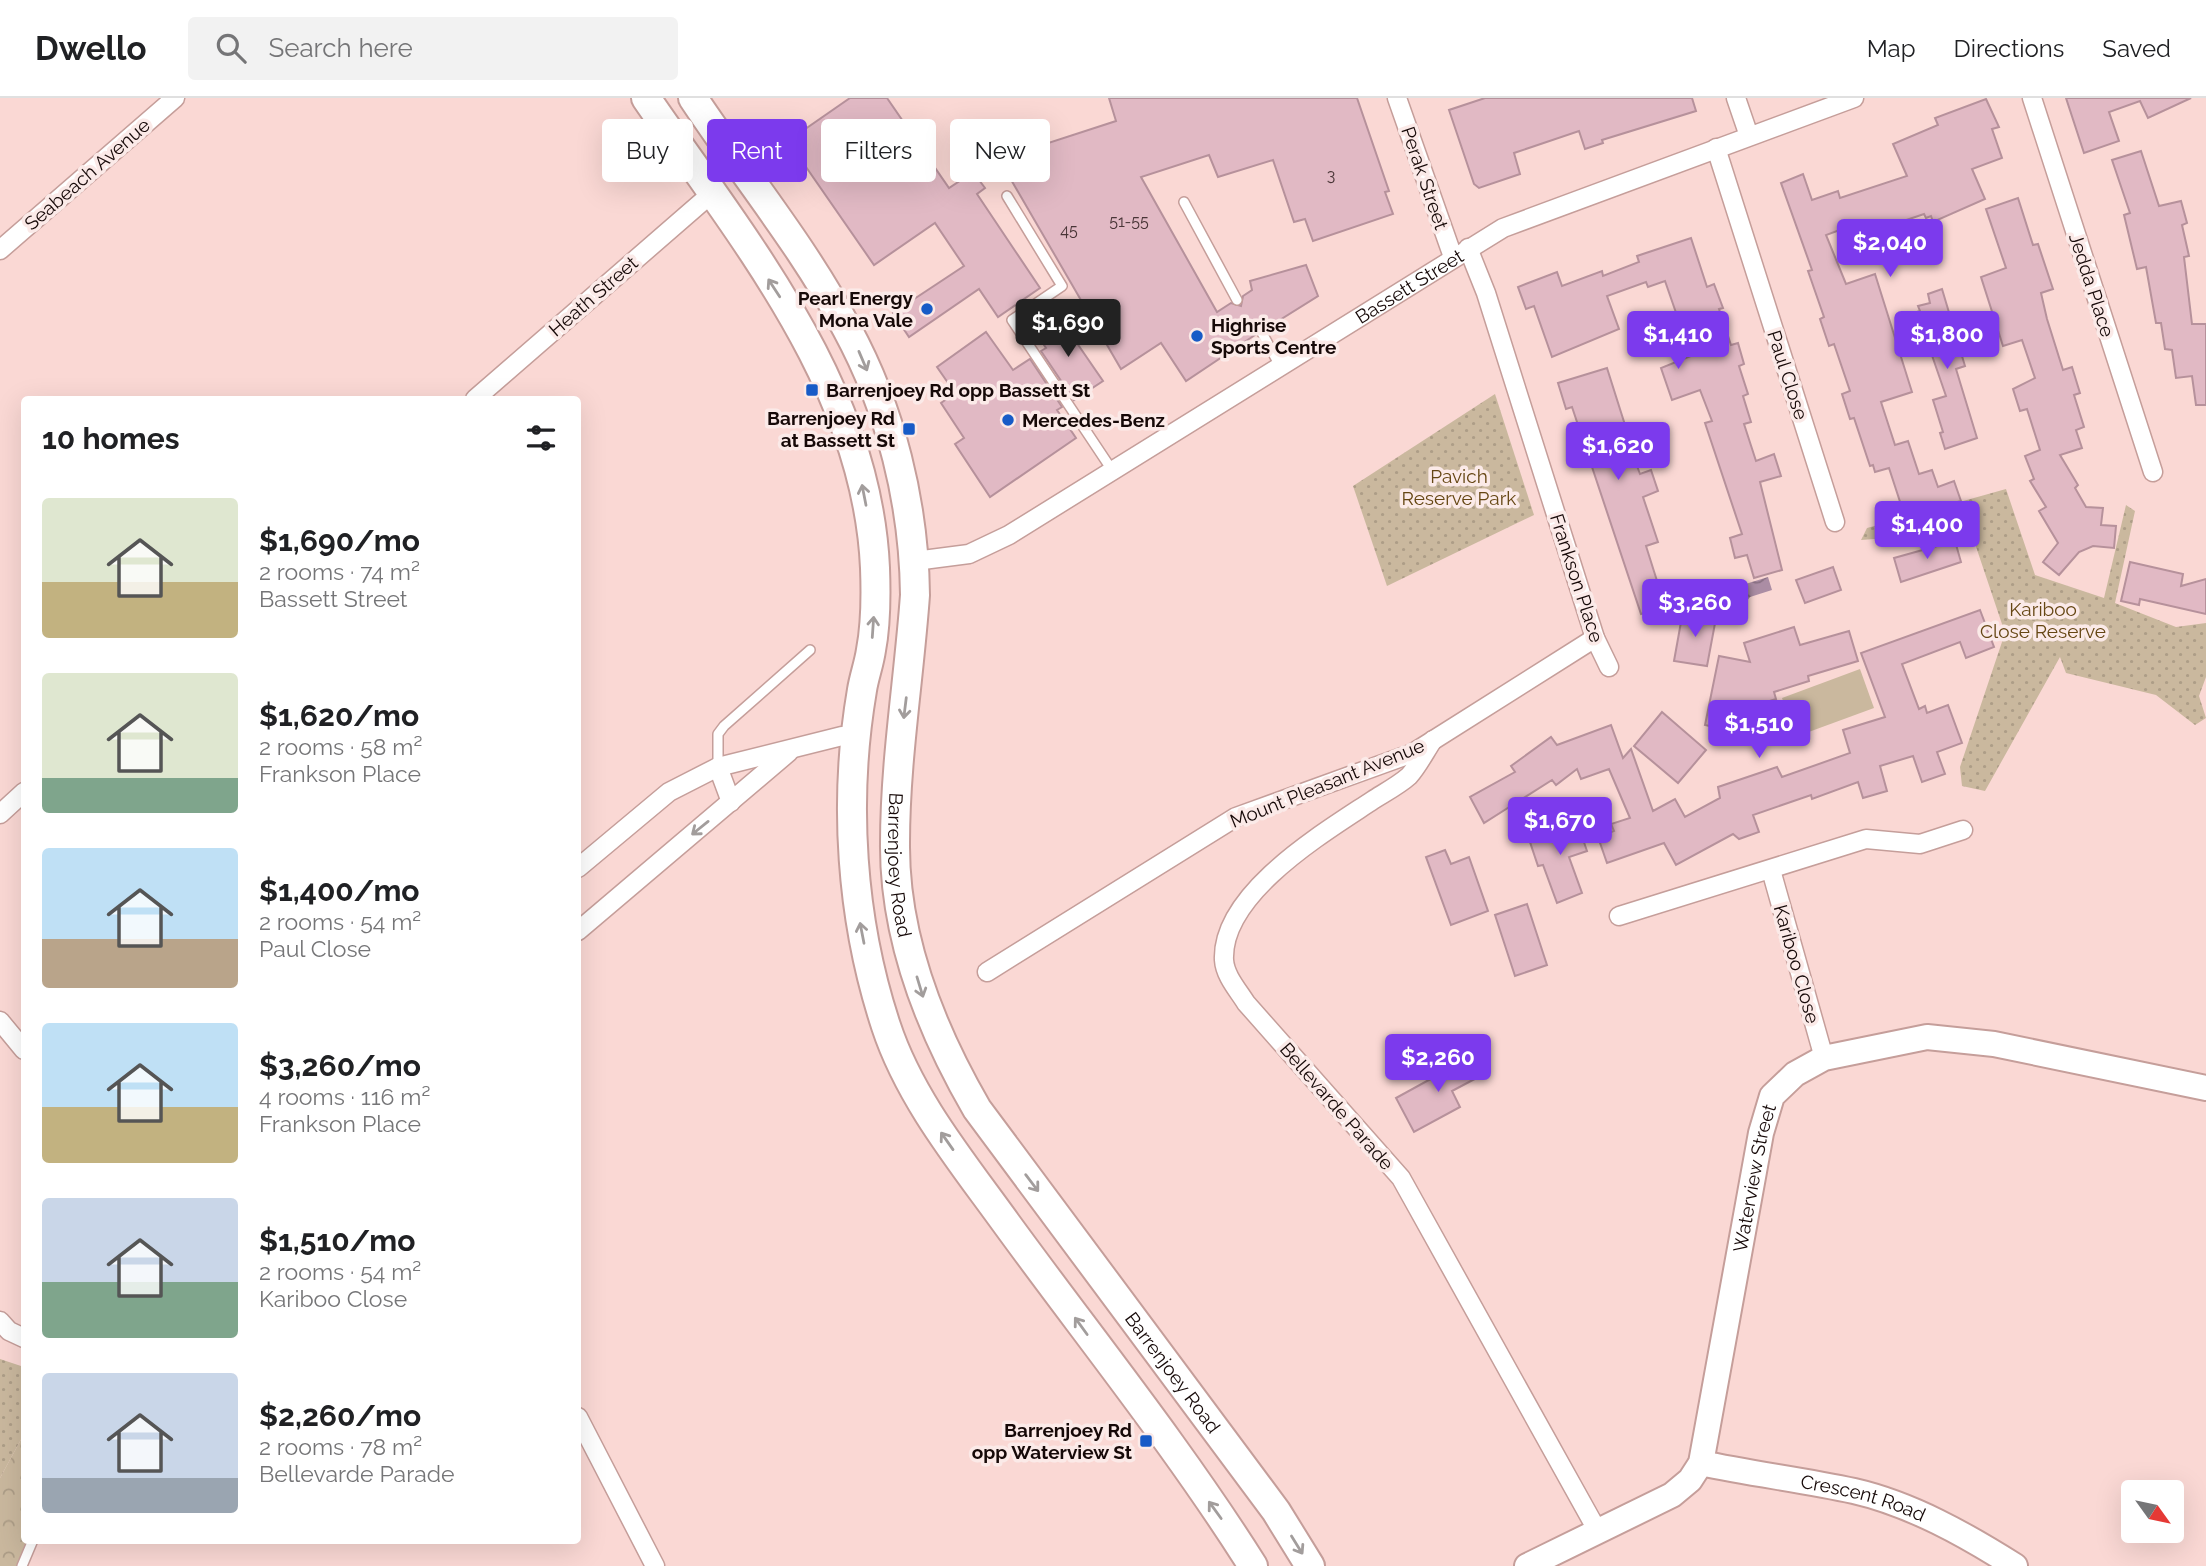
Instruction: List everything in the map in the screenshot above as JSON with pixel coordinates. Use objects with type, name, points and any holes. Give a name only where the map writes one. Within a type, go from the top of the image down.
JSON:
[{"type":"main road","points":[[646,98],[804,333],[826,375],[857,460],[875,562],[872,650],[862,691],[853,845],[857,910],[867,961],[887,1030],[943,1135],[1253,1566]]},
{"type":"main road","name":"Barrenjoey Road","points":[[693,98],[798,251],[853,339],[876,391],[901,470],[915,561],[912,642],[895,845],[900,907],[926,1007],[954,1069],[977,1109],[1276,1511],[1310,1566]]},
{"type":"main road","name":"Bassett Street","points":[[875,562],[915,561]]},
{"type":"main road","points":[[858,736],[901,750]]},
{"type":"street","name":"Seabeach Avenue","points":[[0,250],[175,98]]},
{"type":"street","name":"Perak Street","points":[[1397,98],[1461,253]]},
{"type":"street","points":[[1736,98],[1749,136]]},
{"type":"street","name":"Bassett Street","points":[[915,561],[958,557],[988,547],[1503,228],[1854,98]]},
{"type":"street","name":"Jedda Place","points":[[2032,98],[2152,472]]},
{"type":"street","name":"Paul Close","points":[[1716,148],[1835,522]]},
{"type":"street","name":"Heath Street","points":[[478,396],[711,194]]},
{"type":"street","name":"Frankson Place","points":[[1461,253],[1486,293],[1595,638],[1609,667]]},
{"type":"street","name":"Mount Pleasant Avenue","points":[[987,972],[1236,817],[1413,752],[1595,638]]},
{"type":"street","points":[[581,865],[669,792],[718,767],[842,736],[858,736]]},
{"type":"street","name":"Bellevarde Parade","points":[[1433,740],[1409,776],[1303,848],[1267,879],[1245,903],[1229,932],[1224,960],[1230,978],[1246,1003],[1401,1178],[1597,1530]]},
{"type":"street","points":[[581,928],[789,751]]},
{"type":"street","points":[[718,767],[731,802]]},
{"type":"street","points":[[0,814],[21,795]]},
{"type":"street","points":[[1619,916],[1866,839],[1920,845],[1963,830]]},
{"type":"street","name":"Kariboo Close","points":[[1770,870],[1824,1058]]},
{"type":"street","points":[[0,1021],[21,1046]]},
{"type":"street","name":"Waterview Street","points":[[1701,1463],[1765,1121],[1772,1096],[1796,1074],[1824,1058],[1927,1037],[1994,1044],[2206,1088]]},
{"type":"street","points":[[0,1321],[9,1331],[21,1337]]},
{"type":"street","points":[[581,1423],[655,1566]]},
{"type":"street","points":[[1527,1566],[1672,1495],[1689,1480],[1701,1463]]},
{"type":"street","name":"Crescent Road","points":[[1701,1463],[1856,1492],[1920,1514],[2015,1566]]},
{"type":"lane","points":[[1007,196],[1062,286],[1013,320],[1112,470]]},
{"type":"lane","points":[[1184,202],[1237,300]]},
{"type":"lane","points":[[1261,331],[1280,366]]},
{"type":"lane","points":[[718,767],[718,734],[724,726],[810,650]]},
{"type":"lane","points":[[22,1566],[31,1544]]},
{"type":"green space","name":"Pavich Reserve Park","points":[[1495,394],[1534,515],[1387,586],[1353,486]]},
{"type":"green space","name":"Kariboo Close Reserve","points":[[2006,489],[2035,575],[2104,598],[2126,505],[2135,511],[2115,603],[2176,627],[2206,623],[2206,677],[2199,696],[2206,718],[2195,725],[2156,695],[2066,673],[2060,657],[1985,791],[1962,786],[1960,767],[2005,633],[1965,514],[1887,538],[1861,540],[1867,528]]},
{"type":"green space","points":[[1860,669],[1874,708],[1795,737],[1782,698]]},
{"type":"green space","points":[[0,1359],[21,1366],[21,1440],[0,1478]]},
{"type":"green space","points":[[21,1440],[21,1544],[26,1544],[17,1566],[0,1566],[0,1478]]},
{"type":"water","points":[[1768,577],[1772,590],[1750,597],[1746,602],[1744,598],[1735,595],[1739,586]]},
{"type":"building","points":[[850,98],[887,98],[901,119],[821,119],[821,182],[936,182],[936,169],[949,188],[958,182],[980,182],[985,188],[977,194],[1040,288],[998,317],[979,289],[909,337],[893,313],[964,266],[935,223],[874,265],[807,168],[807,128]]},
{"type":"building","points":[[1109,98],[1357,98],[1389,191],[1385,192],[1393,214],[1313,241],[1305,219],[1294,222],[1273,160],[1218,177],[1209,155],[1141,177],[1217,312],[1231,303],[1241,306],[1243,296],[1252,290],[1250,281],[1306,265],[1318,296],[1267,328],[1257,325],[1255,335],[1186,381],[1161,343],[1121,369],[1012,182],[1050,182],[1050,142],[1116,121]]},
{"type":"building","points":[[1485,98],[1692,98],[1696,111],[1602,140],[1603,143],[1585,149],[1579,131],[1514,153],[1520,174],[1479,188],[1474,184],[1449,110]]},
{"type":"building","points":[[2066,98],[2191,98],[2148,118],[2140,101],[2109,112],[2119,141],[2084,153]]},
{"type":"building","points":[[1986,99],[1999,127],[1992,129],[2002,158],[1972,169],[1985,199],[1933,222],[1931,216],[1926,218],[1924,214],[1868,233],[1864,221],[1826,235],[1846,284],[1875,274],[1912,392],[1881,402],[1895,445],[1908,441],[1919,474],[1932,470],[1938,487],[1954,481],[1961,501],[1905,517],[1889,468],[1875,472],[1873,465],[1870,466],[1854,418],[1850,419],[1842,394],[1850,391],[1834,344],[1829,346],[1820,319],[1824,317],[1808,271],[1812,270],[1781,183],[1803,174],[1812,200],[1838,191],[1840,198],[1907,176],[1893,144],[1938,125],[1935,118]]},
{"type":"building","points":[[2141,151],[2159,206],[2181,201],[2187,223],[2182,225],[2189,256],[2184,257],[2192,324],[2206,324],[2206,405],[2196,405],[2192,376],[2176,378],[2172,350],[2165,349],[2161,323],[2156,323],[2146,267],[2137,269],[2124,215],[2130,213],[2112,160]]},
{"type":"building","points":[[2018,198],[2033,245],[2038,244],[2053,289],[2041,293],[2063,370],[2072,367],[2080,393],[2074,395],[2084,427],[2076,430],[2082,448],[2060,455],[2078,485],[2075,488],[2086,507],[2103,508],[2101,525],[2116,526],[2114,548],[2093,546],[2079,552],[2059,575],[2043,562],[2058,543],[2039,511],[2046,507],[2030,481],[2034,479],[2025,456],[2040,450],[2027,409],[2020,411],[2013,389],[2035,378],[2022,340],[2003,346],[1981,277],[2006,268],[1986,209]]},
{"type":"building","points":[[1691,238],[1707,287],[1714,284],[1723,308],[1719,309],[1731,345],[1738,343],[1744,364],[1739,366],[1748,394],[1743,396],[1751,422],[1744,424],[1756,461],[1774,454],[1781,476],[1760,482],[1782,570],[1754,578],[1747,555],[1735,558],[1730,538],[1742,534],[1705,423],[1712,421],[1700,390],[1672,400],[1661,368],[1691,356],[1665,281],[1648,287],[1646,282],[1607,296],[1619,329],[1552,357],[1534,306],[1526,309],[1518,287],[1557,272],[1562,286],[1602,271],[1603,276],[1639,262],[1637,256]]},
{"type":"building","points":[[1942,289],[1965,366],[1956,369],[1977,438],[1945,449],[1940,433],[1943,432],[1933,400],[1946,396],[1917,312],[1920,311],[1918,306],[1930,303],[1928,294]]},
{"type":"building","points":[[1059,317],[1103,381],[1074,400],[1041,351],[1046,348],[1036,333]]},
{"type":"building","name":"Mercedes-Benz","points":[[986,332],[1013,370],[1030,359],[1062,407],[1057,410],[1076,438],[990,497],[955,444],[964,438],[941,403],[955,393],[937,367]]},
{"type":"building","points":[[1607,368],[1625,425],[1618,428],[1628,460],[1634,458],[1640,474],[1651,470],[1658,491],[1643,497],[1658,542],[1646,546],[1658,584],[1667,581],[1674,604],[1641,614],[1572,407],[1566,409],[1558,383]]},
{"type":"building","points":[[1955,541],[1961,562],[1901,582],[1894,558]]},
{"type":"building","points":[[2130,562],[2183,574],[2181,586],[2206,579],[2206,614],[2140,599],[2139,605],[2121,601]]},
{"type":"building","points":[[1833,567],[1841,590],[1805,603],[1796,580]]},
{"type":"building","points":[[1980,610],[1994,647],[1966,658],[1960,642],[1902,664],[1919,709],[1925,706],[1927,713],[1948,705],[1962,743],[1937,752],[1945,774],[1922,782],[1913,756],[1880,766],[1887,791],[1863,798],[1858,782],[1812,799],[1811,795],[1753,815],[1759,832],[1739,839],[1733,834],[1676,865],[1664,843],[1607,863],[1598,837],[1614,831],[1611,824],[1630,818],[1609,769],[1581,779],[1577,769],[1556,785],[1552,780],[1484,823],[1470,797],[1515,772],[1511,766],[1551,737],[1557,745],[1611,725],[1623,758],[1631,749],[1653,811],[1675,799],[1685,817],[1720,798],[1718,787],[1777,767],[1782,777],[1850,753],[1843,730],[1885,717],[1861,653]]},
{"type":"building","points":[[1683,611],[1716,618],[1707,666],[1674,661]]},
{"type":"building","points":[[1794,627],[1800,645],[1849,631],[1858,661],[1808,676],[1809,681],[1774,692],[1776,699],[1757,705],[1751,731],[1738,728],[1737,732],[1705,725],[1719,656],[1750,662],[1744,643]]},
{"type":"building","points":[[1662,712],[1706,750],[1678,783],[1634,746]]},
{"type":"building","points":[[1576,819],[1587,851],[1569,857],[1582,893],[1557,903],[1543,865],[1538,866],[1528,836]]},
{"type":"building","points":[[1445,850],[1451,864],[1469,857],[1488,911],[1451,925],[1426,857]]},
{"type":"building","points":[[1527,904],[1547,965],[1515,976],[1495,915]]},
{"type":"building","points":[[1476,1054],[1486,1073],[1452,1091],[1460,1107],[1414,1132],[1396,1098]]},
{"type":"place","name":"Pearl Energy Mona Vale","points":[[927,309]]},
{"type":"place","name":"Highrise Sports Centre","points":[[1197,336]]},
{"type":"place","name":"Barrenjoey Rd opp Bassett St","points":[[812,390]]},
{"type":"place","name":"Mercedes-Benz","points":[[1008,420]]},
{"type":"place","name":"Barrenjoey Rd at Bassett St","points":[[909,429]]},
{"type":"place","name":"Barrenjoey Rd opp Waterview St","points":[[1146,1441]]}]
